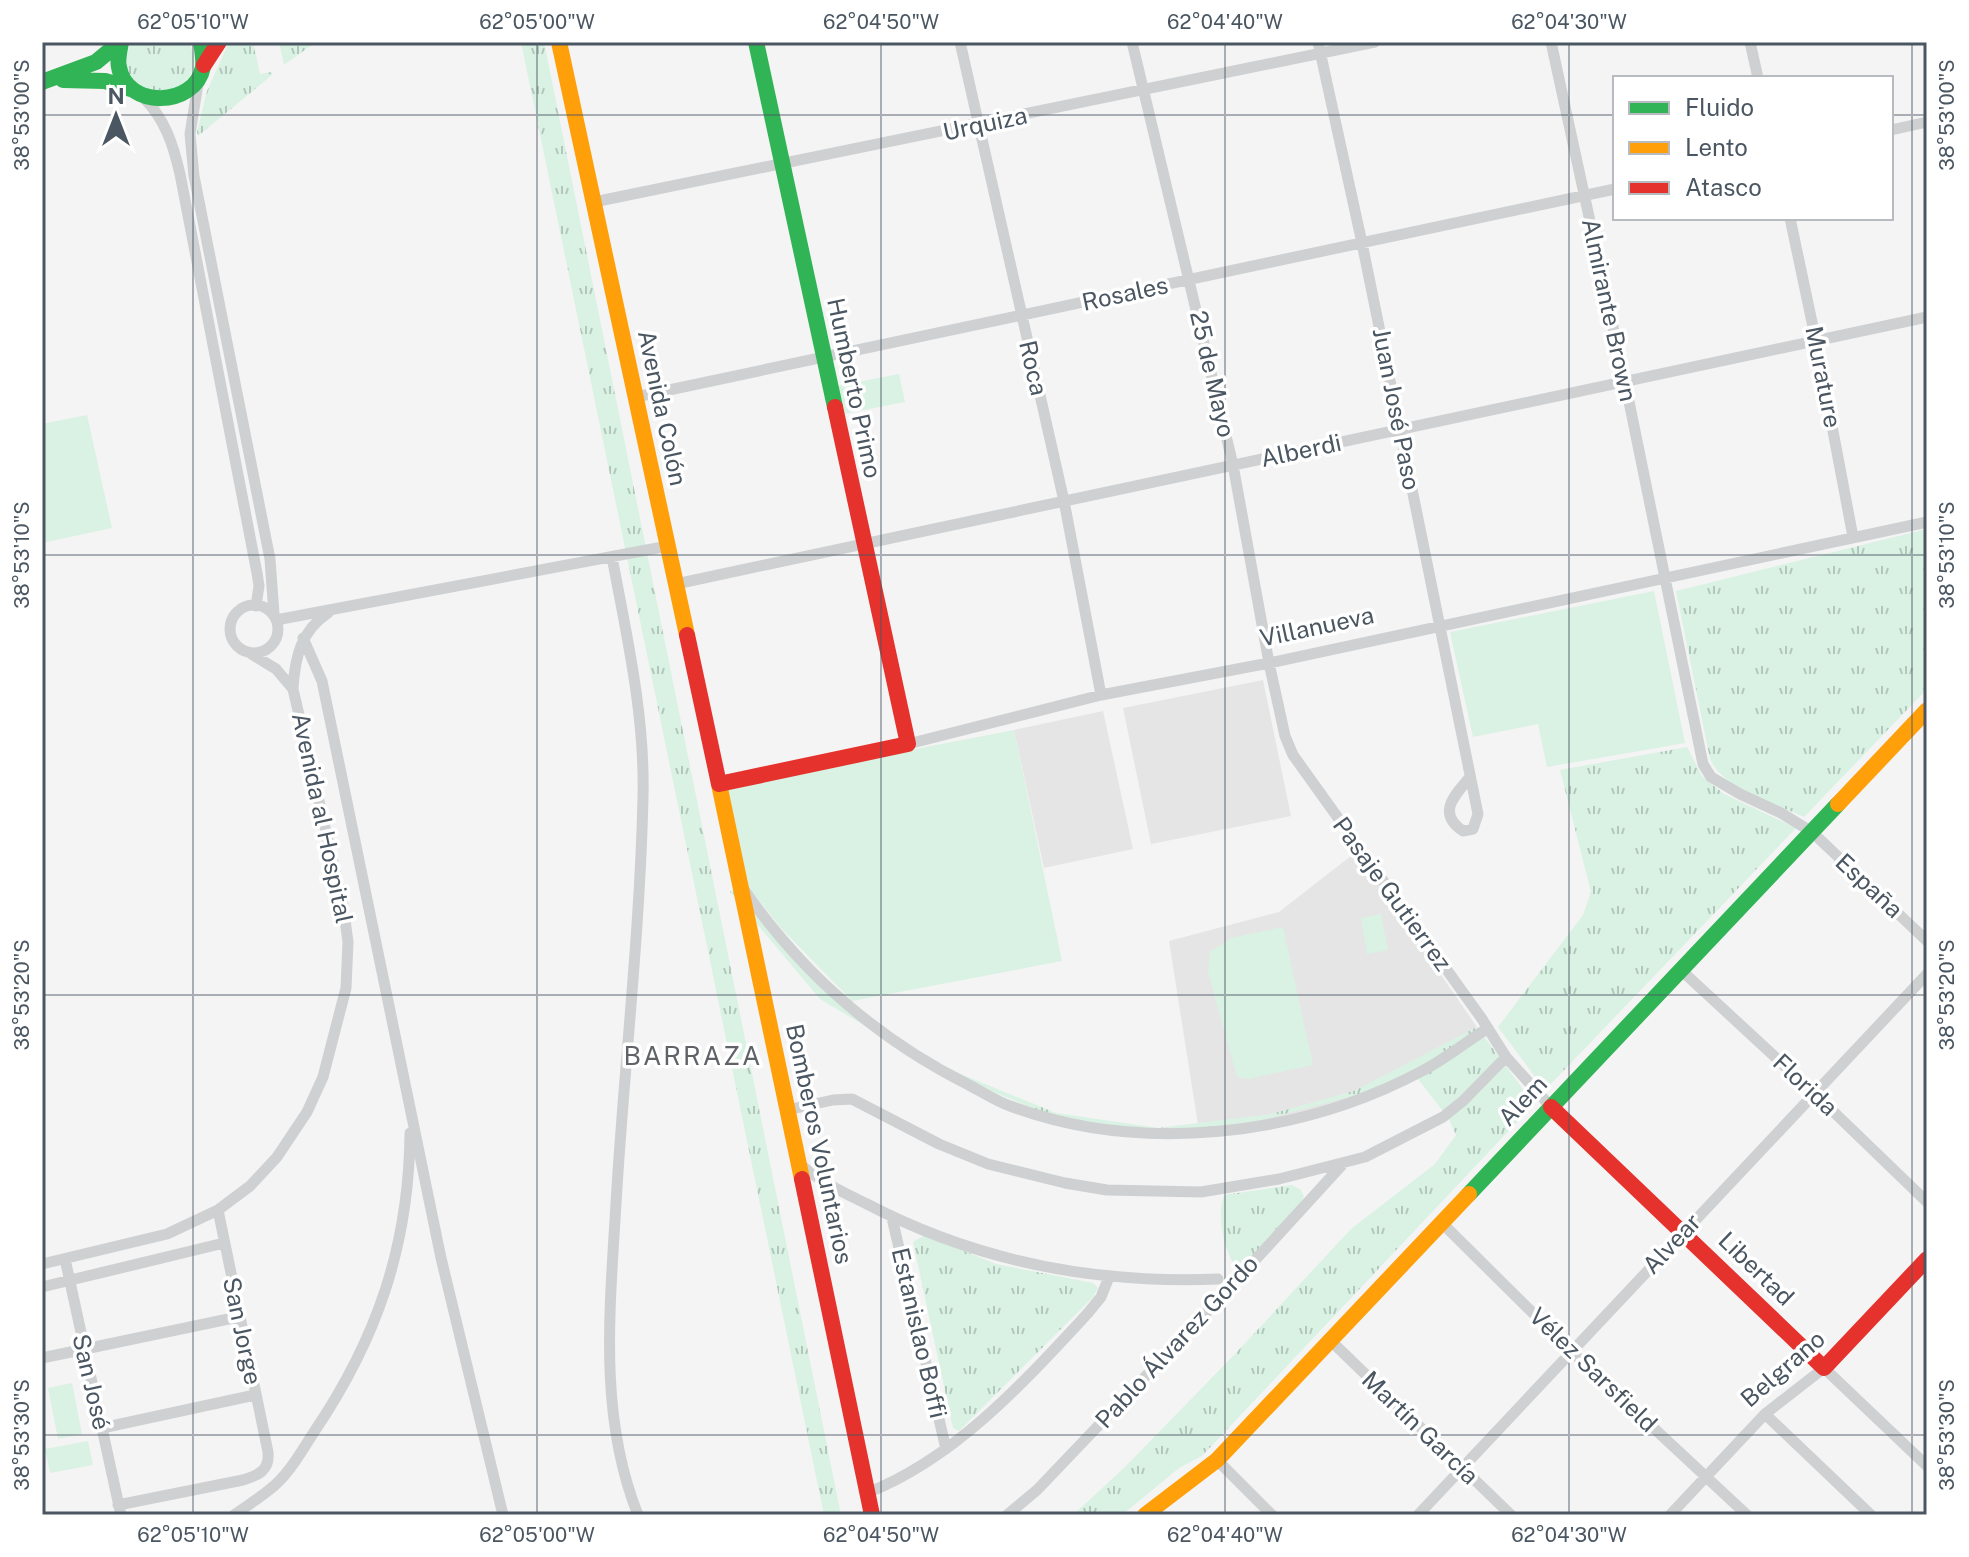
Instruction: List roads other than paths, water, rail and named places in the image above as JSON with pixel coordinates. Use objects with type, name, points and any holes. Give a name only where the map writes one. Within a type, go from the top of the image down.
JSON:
[{"type":"main road","points":[[46,81],[96,62],[120,42]]},
{"type":"main road","points":[[120,42],[119,66],[124,79],[138,93]]},
{"type":"main road","points":[[201,42],[202,70]]},
{"type":"main road","points":[[46,81],[93,79],[121,85],[158,100],[179,96],[192,87],[219,42]]},
{"type":"main road","name":"Avenida Colón","points":[[559,42],[719,784]]},
{"type":"main road","name":"Humberto Primo","points":[[756,42],[908,744]]},
{"type":"main road","name":"Alem","points":[[1145,1515],[1217,1460],[1927,710]]},
{"type":"main road","name":"Villanueva","points":[[719,784],[908,744]]},
{"type":"main road","name":"Bomberos Voluntarios","points":[[719,784],[872,1515]]},
{"type":"main road","name":"Libertad","points":[[1551,1107],[1824,1368]]},
{"type":"main road","name":"Belgrano","points":[[1824,1368],[1927,1259]]},
{"type":"street","name":"Roca","points":[[960,42],[1064,501],[1101,695]]},
{"type":"street","name":"25 de Mayo","points":[[1132,42],[1233,465],[1269,663]]},
{"type":"street","name":"Urquiza","points":[[594,202],[1143,90],[1319,47],[1375,42]]},
{"type":"street","name":"Almirante Brown","points":[[1551,42],[1703,764],[1711,777],[1812,832]]},
{"type":"street","points":[[1750,42],[1758,76]]},
{"type":"street","name":"Juan José Paso","points":[[1319,47],[1401,430],[1470,777]]},
{"type":"street","points":[[202,70],[191,116],[190,153],[270,559],[275,617],[278,631],[274,642],[265,651],[250,653],[240,649],[234,641],[231,626],[237,613],[246,607],[256,606],[275,617],[332,610],[668,546]]},
{"type":"street","points":[[138,93],[157,112],[166,129],[180,174],[257,573],[256,606]]},
{"type":"street","points":[[1893,130],[1927,122]]},
{"type":"street","name":"Rosales","points":[[636,397],[1613,189]]},
{"type":"street","name":"Murature","points":[[1790,220],[1853,537]]},
{"type":"street","name":"Alberdi","points":[[676,584],[1927,317]]},
{"type":"street","name":"Villanueva","points":[[908,744],[1101,695],[1269,663],[1927,522]]},
{"type":"street","points":[[612,557],[638,698],[643,757],[642,832],[609,1351],[615,1439],[638,1515]]},
{"type":"street","points":[[293,689],[303,638],[317,621],[332,610]]},
{"type":"street","points":[[303,638],[322,681],[441,1258],[503,1515]]},
{"type":"street","name":"Avenida al Hospital","points":[[42,1264],[167,1234],[218,1210],[264,1172],[307,1112],[323,1077],[346,988],[348,942],[343,905],[293,689],[276,669],[250,653]]},
{"type":"street","name":"Pasaje Gutierrez","points":[[1269,663],[1285,736],[1293,755],[1506,1057],[1551,1107]]},
{"type":"street","name":"España","points":[[1812,832],[1927,941]]},
{"type":"street","points":[[737,873],[743,888],[790,951],[837,997],[892,1039],[937,1069],[1010,1106],[1088,1126],[1127,1132],[1191,1135],[1296,1119],[1362,1098],[1422,1071],[1488,1028]]},
{"type":"street","name":"Florida","points":[[1681,970],[1927,1202]]},
{"type":"street","name":"Alvear","points":[[1418,1515],[1927,974]]},
{"type":"street","points":[[787,1110],[852,1099],[939,1144],[988,1164],[1107,1190],[1201,1192],[1279,1179],[1342,1164],[1392,1145],[1443,1117],[1506,1057]]},
{"type":"street","points":[[234,1515],[270,1489],[291,1466],[338,1396],[364,1347],[383,1301],[402,1227],[410,1160],[411,1108]]},
{"type":"street","points":[[798,1162],[811,1175],[892,1218],[1001,1258],[1109,1277],[1170,1281],[1218,1279]]},
{"type":"street","name":"Pablo Álvarez Gordo","points":[[1007,1515],[1058,1468],[1225,1293],[1342,1164]]},
{"type":"street","name":"San Jorge","points":[[120,1510],[254,1476],[266,1466],[268,1452],[218,1210]]},
{"type":"street","name":"Estanislao Boffi","points":[[892,1218],[946,1449]]},
{"type":"street","name":"Vélez Sarsfield","points":[[1442,1223],[1571,1351],[1747,1515]]},
{"type":"street","points":[[42,1287],[224,1243]]},
{"type":"street","name":"San José","points":[[65,1259],[120,1510]]},
{"type":"street","points":[[867,1493],[927,1464],[1018,1386],[1088,1313],[1101,1297],[1109,1277]]},
{"type":"street","points":[[42,1358],[238,1317]]},
{"type":"street","name":"Martín García","points":[[1330,1340],[1511,1515]]},
{"type":"street","name":"Belgrano","points":[[1670,1515],[1765,1414],[1824,1368]]},
{"type":"street","name":"Libertad","points":[[1824,1368],[1927,1466]]},
{"type":"street","points":[[102,1428],[255,1395]]},
{"type":"street","points":[[1765,1414],[1871,1515]]},
{"type":"street","points":[[1217,1460],[1272,1515]]},
{"type":"district","name":"BARRAZA","points":[[693,1056]]}]
